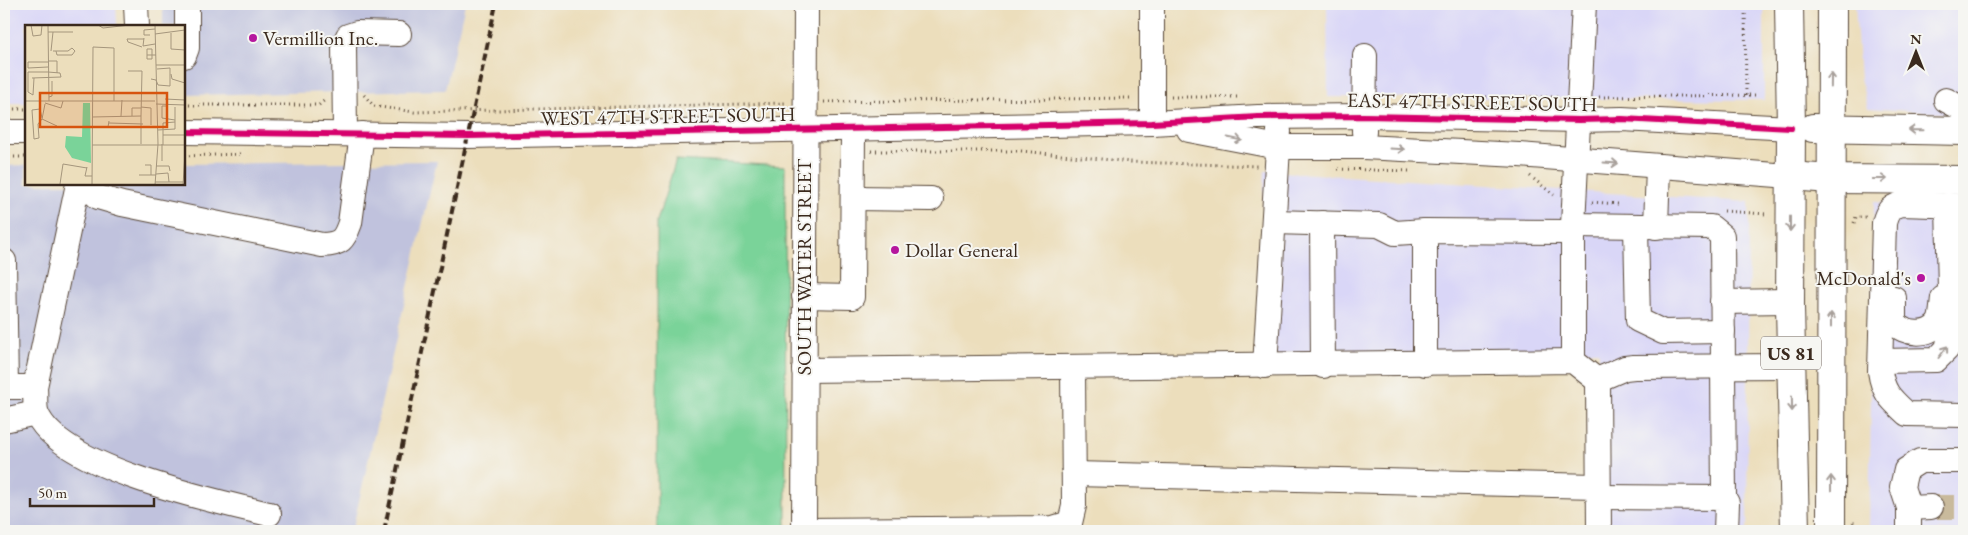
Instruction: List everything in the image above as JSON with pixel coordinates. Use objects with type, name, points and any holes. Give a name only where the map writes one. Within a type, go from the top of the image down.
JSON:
[{"type":"main road","points":[[1789,4],[1791,128]]},
{"type":"main road","points":[[1831,179],[1832,4]]},
{"type":"main road","name":"EAST 47TH STREET SOUTH","points":[[1791,128],[1964,131]]},
{"type":"main road","name":"US 81","points":[[1791,128],[1790,301],[1795,531]]},
{"type":"main road","points":[[1790,176],[1831,179],[1964,180]]},
{"type":"main road","name":"US 81","points":[[1831,179],[1831,531]]},
{"type":"street","points":[[136,4],[137,25]]},
{"type":"street","points":[[185,53],[187,48],[187,4]]},
{"type":"street","name":"SOUTH WATER STREET","points":[[804,531],[806,4]]},
{"type":"street","points":[[1152,4],[1152,124],[1278,157],[1364,147],[1790,176]]},
{"type":"street","points":[[1572,361],[1572,229],[1584,4]]},
{"type":"street","points":[[85,185],[98,197],[122,204],[322,245],[335,245],[345,236],[350,223],[354,134],[344,94],[344,45],[348,36],[357,33],[399,34]]},
{"type":"street","points":[[1364,147],[1365,56]]},
{"type":"street","name":"EAST 47TH STREET SOUTH","points":[[1152,124],[1280,117],[1364,116],[1622,119],[1791,128]]},
{"type":"street","points":[[1265,366],[1280,117]]},
{"type":"street","name":"WEST 47TH STREET SOUTH","points":[[185,132],[469,136],[805,131],[853,140],[1152,124]]},
{"type":"street","points":[[4,132],[25,132]]},
{"type":"street","points":[[804,296],[852,297],[853,140]]},
{"type":"street","points":[[1658,166],[1646,226],[1638,320],[1663,332],[1723,331]]},
{"type":"street","points":[[78,185],[35,388],[36,413],[51,434],[88,458],[172,490],[269,514]]},
{"type":"street","points":[[853,198],[931,199]]},
{"type":"street","points":[[1881,361],[1936,360],[1947,349],[1951,332],[1949,249],[1956,206],[1901,204],[1892,206],[1886,213],[1883,250],[1881,361],[1882,384],[1885,392],[1907,414],[1964,415]]},
{"type":"street","points":[[1274,222],[1379,225],[1395,232],[1646,226],[1711,227],[1717,231],[1722,236],[1724,498],[1727,503],[1726,531]]},
{"type":"street","points":[[1322,223],[1323,366]]},
{"type":"street","points":[[1426,232],[1426,364]]},
{"type":"street","points":[[1883,250],[1894,264],[1894,323],[1901,330],[1914,333],[1930,331],[1939,321],[1943,300],[1942,265],[1949,249]]},
{"type":"street","points":[[4,261],[6,387],[35,388]]},
{"type":"street","points":[[1722,302],[1790,301]]},
{"type":"street","points":[[804,370],[1323,366],[1572,361],[1597,380]]},
{"type":"street","points":[[1597,380],[1626,368],[1634,367],[1792,366]]},
{"type":"street","points":[[804,531],[1054,528],[1070,523],[1074,506],[1073,368]]},
{"type":"street","points":[[1597,380],[1598,531]]},
{"type":"street","points":[[4,420],[36,413]]},
{"type":"street","points":[[1916,516],[1902,487],[1906,470],[1920,461],[1964,461]]},
{"type":"street","points":[[1074,474],[1724,498]]},
{"type":"path","points":[[1745,4],[1746,95]]},
{"type":"path","points":[[185,105],[319,105],[330,96],[362,92],[374,106],[414,112],[806,103],[1237,97]]},
{"type":"path","points":[[1480,97],[1756,95]]},
{"type":"path","points":[[4,109],[25,109]]},
{"type":"path","points":[[853,140],[1021,151],[1131,162],[1278,157]]},
{"type":"path","points":[[185,156],[242,154]]},
{"type":"path","points":[[4,157],[25,157]]},
{"type":"path","points":[[1335,169],[1413,171]]},
{"type":"path","points":[[1529,175],[1558,198],[1622,204]]},
{"type":"path","points":[[1723,211],[1766,214]]},
{"type":"shaded area","points":[[4,4],[116,4],[117,25],[25,25],[25,103],[4,103]]},
{"type":"shaded area","points":[[163,4],[465,4],[445,90],[185,95],[185,25],[163,25]]},
{"type":"shaded area","points":[[1327,4],[1764,4],[1764,100],[1328,97]]},
{"type":"shaded area","points":[[1855,4],[1964,4],[1964,115],[1868,108],[1860,78]]},
{"type":"shaded area","points":[[437,161],[352,531],[4,531],[4,166],[25,165],[25,185],[185,185],[185,164]]},
{"type":"shaded area","points":[[1265,171],[1749,202],[1747,531],[1599,531],[1599,351],[1256,357]]},
{"type":"shaded area","points":[[1874,202],[1964,208],[1964,531],[1869,531]]},
{"type":"green space","points":[[676,160],[785,166],[786,531],[657,531],[657,221]]},
{"type":"tunnel","points":[[1931,507],[1964,507]]},
{"type":"railway","points":[[384,531],[496,4]]},
{"type":"cycle path","points":[[185,132],[469,136],[1152,123],[1258,117],[1364,116],[1622,119],[1791,128]]},
{"type":"place","name":"Vermillion Inc.","points":[[253,38]]},
{"type":"place","name":"Dollar General","points":[[895,250]]},
{"type":"place","name":"McDonald's","points":[[1921,278]]}]
